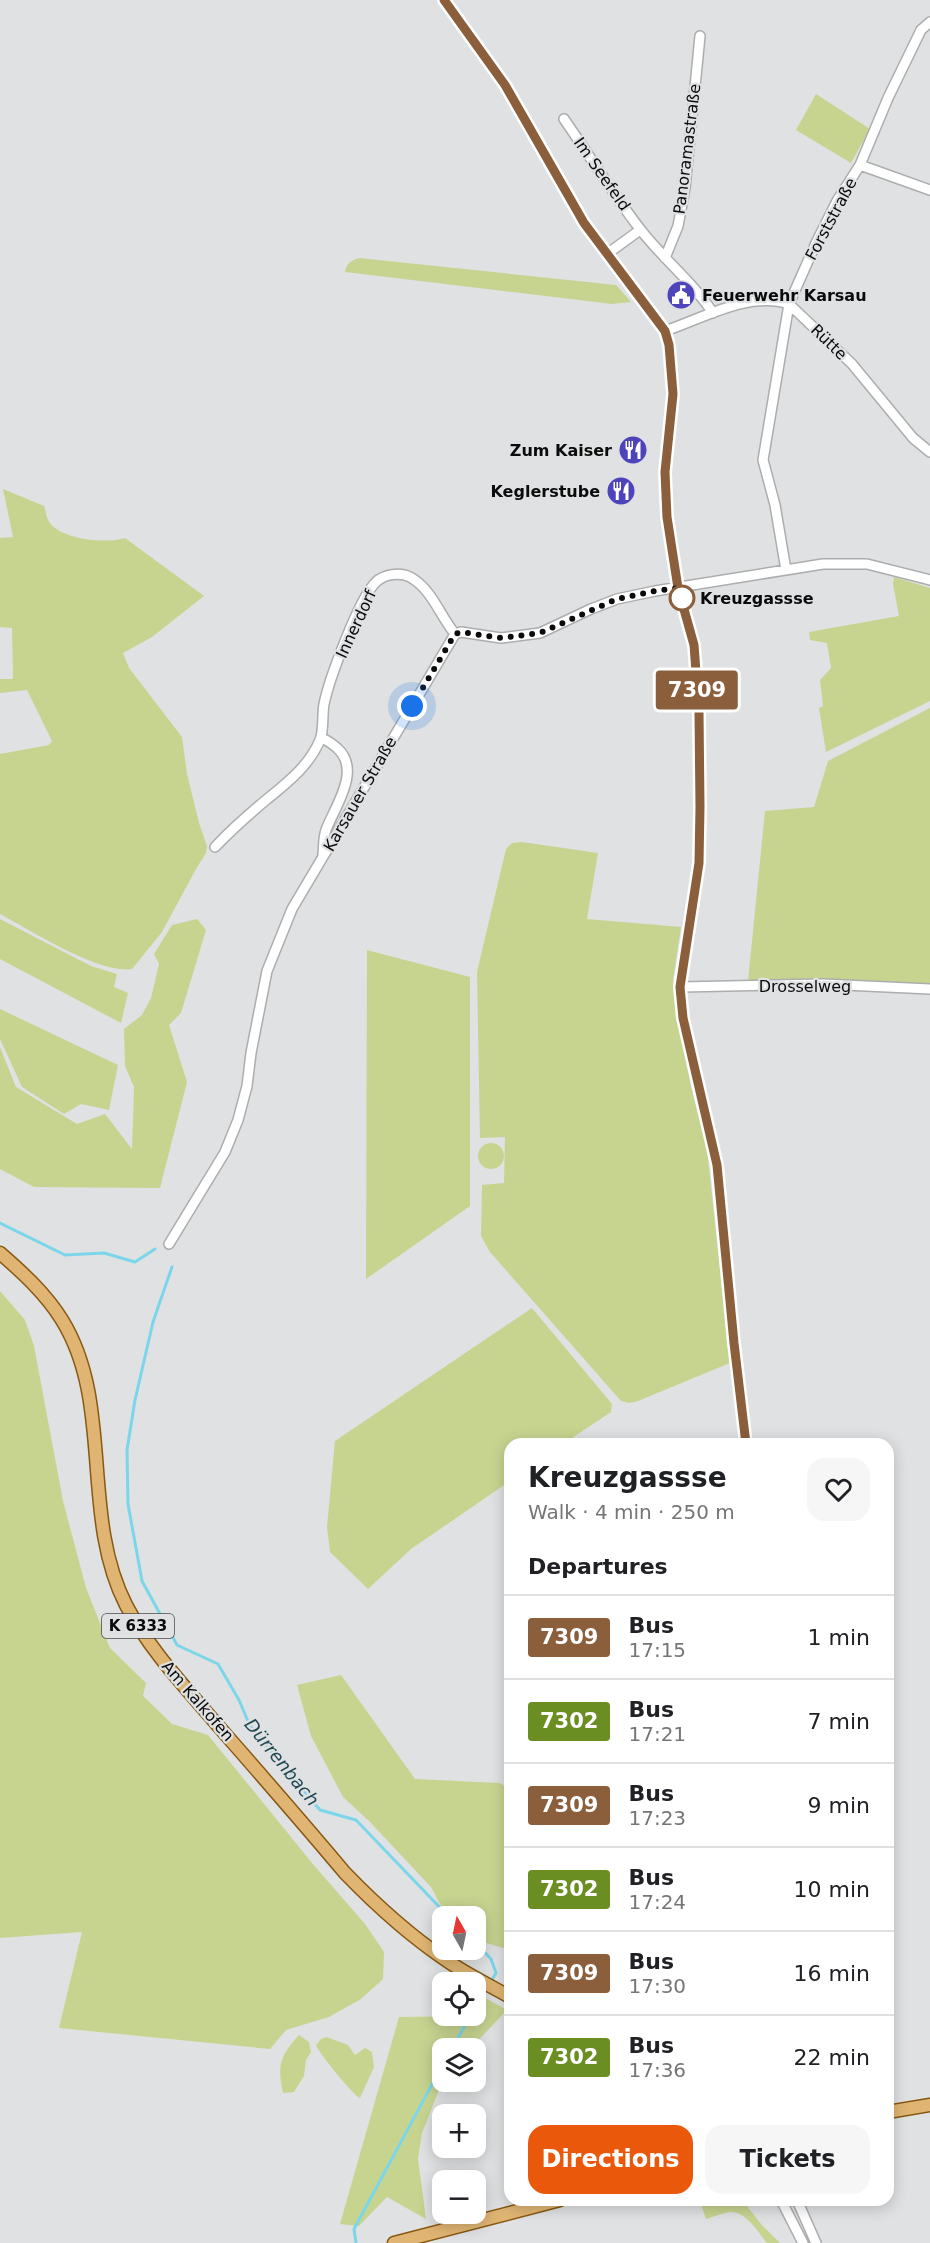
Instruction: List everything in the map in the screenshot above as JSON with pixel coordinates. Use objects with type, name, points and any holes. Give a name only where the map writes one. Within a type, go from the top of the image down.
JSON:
[{"type":"main road","name":"Am Kalkofen","points":[[0,1253],[46,1297],[62,1320],[75,1346],[92,1411],[98,1499],[111,1570],[126,1605],[144,1636],[173,1674],[345,1873],[406,1931],[447,1961],[504,1994]]},
{"type":"main road","points":[[894,2111],[930,2106]]},
{"type":"main road","points":[[394,2243],[537,2206]]},
{"type":"street","points":[[444,0],[505,85],[584,223],[665,331],[669,345],[673,394],[665,472],[667,517],[678,588],[694,645],[699,712],[699,863],[680,987],[683,1018],[717,1165],[745,1438]]},
{"type":"street","name":"Forststraße","points":[[786,570],[775,505],[763,460],[789,304],[837,201],[860,165],[888,98],[921,30],[930,22]]},
{"type":"street","name":"Panoramastraße","points":[[665,258],[678,226],[685,188],[700,36]]},
{"type":"street","name":"Im Seefeld","points":[[564,119],[640,230],[665,258]]},
{"type":"street","points":[[860,165],[930,190]]},
{"type":"street","points":[[607,254],[640,230]]},
{"type":"street","points":[[665,258],[699,292],[713,313]]},
{"type":"street","points":[[665,331],[713,313],[762,299],[776,299],[789,304]]},
{"type":"street","name":"Rütte","points":[[789,304],[852,364],[913,438],[930,452]]},
{"type":"street","points":[[455,634],[461,632],[501,638],[540,633],[617,599],[823,564],[867,564],[930,580]]},
{"type":"street","name":"Innerdorf","points":[[215,847],[231,830],[300,772],[321,738],[324,701],[343,647],[376,582],[387,576],[399,574],[410,577],[431,597],[455,634]]},
{"type":"street","name":"Karsauer Straße","points":[[169,1244],[225,1152],[238,1120],[247,1086],[267,971],[292,909],[455,634]]},
{"type":"street","points":[[321,738],[327,740],[341,752],[349,770],[324,833],[323,858]]},
{"type":"street","name":"Drosselweg","points":[[680,987],[823,984],[930,989]]},
{"type":"street","points":[[784,2206],[803,2243]]},
{"type":"street","points":[[799,2206],[816,2243]]},
{"type":"green space","points":[[816,94],[870,129],[851,163],[796,130]]},
{"type":"green space","points":[[359,258],[616,285],[631,302],[612,304],[345,272],[349,263]]},
{"type":"green space","points":[[3,489],[44,506],[48,520],[53,527],[62,532],[84,539],[107,541],[125,538],[204,596],[152,637],[123,653],[129,668],[182,737],[187,774],[207,846],[206,853],[162,932],[132,969],[118,969],[84,958],[0,914],[0,754],[49,745],[52,741],[27,690],[0,693],[0,679],[13,679],[12,628],[0,627],[0,538],[13,537]]},
{"type":"green space","points":[[894,577],[930,588],[930,701],[826,752],[819,708],[823,706],[820,680],[831,668],[827,643],[810,640],[809,632],[899,616],[893,584]]},
{"type":"green space","points":[[930,708],[930,986],[887,981],[748,981],[765,811],[814,807],[828,761]]},
{"type":"green space","points":[[522,842],[598,853],[587,919],[681,927],[673,980],[677,1016],[691,1087],[707,1149],[730,1363],[629,1403],[621,1401],[490,1252],[481,1236],[482,1185],[504,1183],[505,1137],[480,1138],[477,972],[506,849],[512,843]]},
{"type":"green space","points":[[0,919],[91,966],[117,974],[114,987],[128,993],[121,1023],[0,959]]},
{"type":"green space","points":[[197,919],[206,930],[181,1013],[169,1025],[187,1082],[160,1188],[34,1187],[0,1169],[0,1047],[16,1087],[77,1124],[105,1114],[132,1149],[134,1087],[125,1066],[124,1029],[142,1015],[151,998],[159,964],[154,954],[172,925]]},
{"type":"green space","points":[[367,950],[470,977],[470,1206],[366,1279]]},
{"type":"green space","points":[[0,1009],[118,1065],[109,1110],[81,1104],[64,1114],[22,1087],[0,1039]]},
{"type":"green space","points":[[491,1143],[500,1147],[504,1156],[500,1165],[491,1169],[482,1165],[478,1156],[482,1147]]},
{"type":"green space","points":[[0,1291],[25,1320],[34,1346],[63,1501],[86,1588],[110,1648],[146,1683],[143,1696],[172,1724],[208,1735],[365,1924],[384,1952],[383,1979],[361,1999],[329,2017],[286,2030],[270,2049],[59,2028],[82,1932],[0,1938]]},
{"type":"green space","points":[[532,1308],[612,1404],[611,1412],[572,1438],[504,1438],[504,1485],[411,1549],[368,1589],[330,1552],[327,1527],[335,1441]]},
{"type":"green space","points":[[341,1675],[415,1779],[500,1783],[504,1786],[504,1948],[486,1943],[486,1906],[441,1906],[431,1887],[369,1821],[343,1797],[311,1736],[297,1685]]},
{"type":"green space","points":[[486,1998],[504,2008],[504,2013],[480,2038],[432,2038],[432,2092],[438,2092],[422,2133],[418,2159],[426,2219],[387,2197],[359,2226],[340,2224],[399,2017],[432,2017],[432,2026],[486,2026]]},
{"type":"green space","points":[[299,2035],[309,2042],[311,2052],[306,2060],[304,2076],[294,2092],[283,2093],[280,2068],[284,2055]]},
{"type":"green space","points":[[326,2037],[348,2045],[355,2055],[365,2048],[372,2052],[374,2067],[360,2098],[318,2049],[316,2045]]},
{"type":"green space","points":[[702,2206],[747,2206],[780,2243],[767,2243],[746,2218],[736,2213],[730,2212],[706,2219]]},
{"type":"waterway","name":"Dürrenbach","points":[[0,1223],[65,1255],[104,1253],[135,1262],[155,1249]]},
{"type":"waterway","name":"Dürrenbach","points":[[172,1267],[153,1322],[135,1400],[127,1450],[128,1504],[142,1581],[177,1645],[218,1664],[239,1700],[250,1726],[320,1810],[356,1820],[438,1906]]},
{"type":"waterway","name":"Dürrenbach","points":[[486,1954],[491,1959],[496,1973],[490,1983]]},
{"type":"waterway","name":"Dürrenbach","points":[[458,2038],[465,2026]]},
{"type":"waterway","name":"Dürrenbach","points":[[356,2243],[354,2229],[432,2085]]},
{"type":"bus line","name":"7309","points":[[444,0],[505,85],[584,223],[665,331],[669,345],[673,394],[665,472],[667,517],[678,588],[690,624],[694,645],[699,712],[699,863],[680,987],[683,1018],[717,1165],[745,1438]]},
{"type":"place","name":"Feuerwehr Karsau","points":[[681,295]]},
{"type":"place","name":"Zum Kaiser","points":[[633,450]]},
{"type":"place","name":"Keglerstube","points":[[621,491]]},
{"type":"place","name":"Kreuzgassse","points":[[682,598]]},
{"type":"route","points":[[412,706],[455,634],[461,632],[501,638],[540,633],[617,599],[678,588],[683,603],[682,598]]}]
